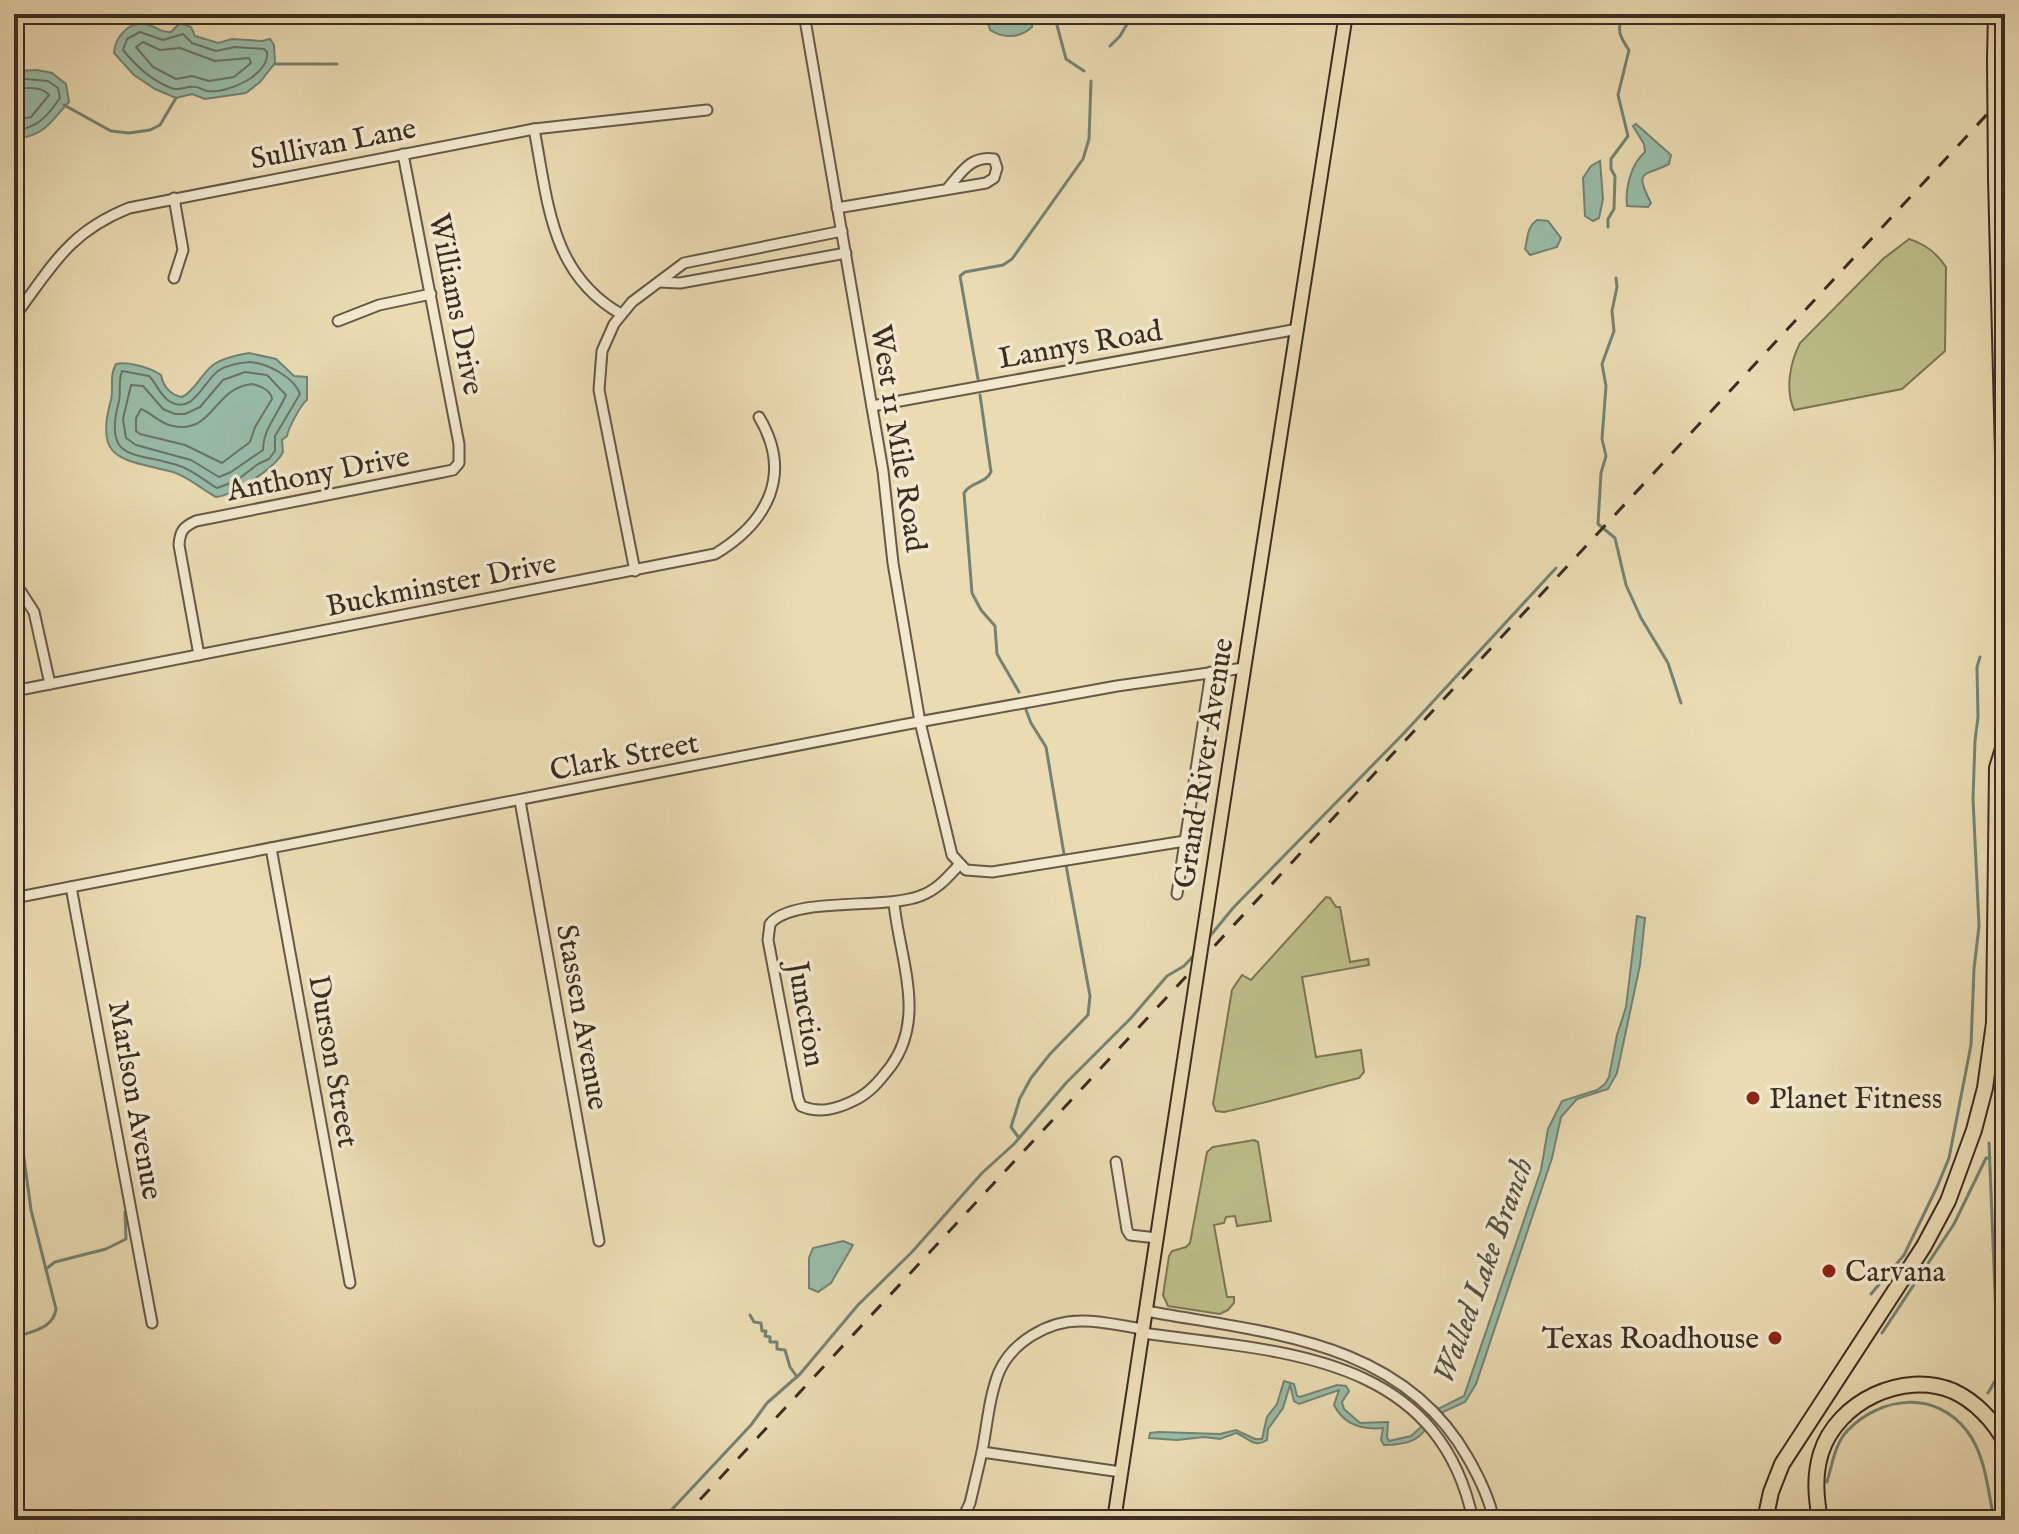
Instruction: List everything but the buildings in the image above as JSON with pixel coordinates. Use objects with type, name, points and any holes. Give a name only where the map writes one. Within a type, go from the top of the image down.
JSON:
[{"type":"highway","points":[[1996,14],[1996,178],[2005,532]]},
{"type":"highway","points":[[1765,1520],[1782,1464],[1924,1246],[1948,1201],[1974,1130],[1985,1088],[1994,1023],[1997,768],[2005,742]]},
{"type":"highway","points":[[1820,1520],[1815,1495],[1822,1450],[1832,1430],[1844,1416],[1856,1405],[1882,1391],[1909,1385],[1952,1391],[1979,1409],[1998,1428],[2005,1442]]},
{"type":"main road","name":"Grand River Avenue","points":[[1114,1520],[1346,14]]},
{"type":"street","name":"West 11 Mile Road","points":[[804,14],[872,406],[893,563],[920,722],[952,855],[959,865]]},
{"type":"street","name":"Sullivan Lane","points":[[14,317],[61,252],[87,230],[129,208],[534,129],[707,110]]},
{"type":"street","points":[[534,129],[552,223],[566,261],[587,289],[621,314]]},
{"type":"street","name":"Williams Drive","points":[[403,154],[459,444],[459,463]]},
{"type":"street","points":[[837,208],[986,183],[994,178],[997,168],[994,159],[975,159],[948,188]]},
{"type":"street","points":[[174,198],[183,250],[174,278]]},
{"type":"street","points":[[635,571],[599,390],[602,351],[621,314],[639,296],[684,263],[842,231]]},
{"type":"street","points":[[753,247],[757,269]]},
{"type":"street","points":[[659,282],[680,283],[846,253]]},
{"type":"street","points":[[338,321],[379,305],[431,294]]},
{"type":"street","name":"Lannys Road","points":[[872,406],[1298,329]]},
{"type":"street","name":"Buckminster Drive","points":[[14,691],[715,554],[757,521],[766,503],[774,475],[775,450],[770,434],[759,417]]},
{"type":"street","name":"Anthony Drive","points":[[199,655],[179,545],[184,527],[196,521],[453,470],[459,463]]},
{"type":"street","points":[[14,581],[34,612],[50,684]]},
{"type":"street","name":"Clark Street","points":[[14,898],[920,722],[1117,686],[1244,668]]},
{"type":"street","points":[[1177,894],[1211,672]]},
{"type":"street","name":"Stassen Avenue","points":[[520,801],[599,1241]]},
{"type":"street","points":[[894,903],[934,890],[959,865],[976,872],[992,872],[1185,841]]},
{"type":"street","name":"Durson Street","points":[[271,848],[350,1283]]},
{"type":"street","name":"Marlson Avenue","points":[[71,887],[152,1323]]},
{"type":"street","name":"Junction","points":[[894,903],[911,1011],[907,1033],[896,1059],[880,1081],[865,1094],[836,1109],[819,1110],[801,1106],[768,940],[770,924],[783,912],[842,904],[894,903]]},
{"type":"street","points":[[1116,1162],[1127,1230],[1130,1235],[1157,1238]]},
{"type":"street","points":[[1146,1311],[1325,1346],[1374,1366],[1427,1404],[1459,1441],[1484,1488],[1494,1520]]},
{"type":"street","points":[[962,1520],[970,1503],[1000,1371],[1016,1349],[1034,1334],[1056,1324],[1081,1321],[1287,1354],[1329,1363],[1366,1379],[1419,1415],[1446,1448],[1467,1490],[1473,1520]]},
{"type":"street","points":[[982,1452],[1121,1472]]},
{"type":"shaded area","points":[[1909,239],[1930,249],[1946,267],[1945,351],[1902,389],[1794,410],[1790,376],[1800,343],[1883,259]]},
{"type":"shaded area","points":[[1326,897],[1340,907],[1350,962],[1368,959],[1369,965],[1302,977],[1316,1057],[1361,1050],[1364,1072],[1359,1078],[1224,1112],[1216,1111],[1213,1104],[1232,990],[1242,975],[1251,980]]},
{"type":"shaded area","points":[[1254,1140],[1258,1142],[1271,1221],[1237,1226],[1235,1216],[1226,1217],[1224,1223],[1214,1225],[1227,1297],[1234,1297],[1234,1303],[1220,1314],[1168,1306],[1163,1295],[1169,1256],[1172,1251],[1190,1243],[1207,1152],[1213,1147]]},
{"type":"water","points":[[986,14],[1033,14],[1032,27],[1017,35],[1001,35],[990,30]]},
{"type":"water","points":[[180,23],[191,27],[195,36],[218,43],[232,39],[270,39],[274,45],[275,63],[260,82],[246,93],[205,99],[192,94],[176,98],[134,75],[114,53],[120,36],[134,25],[146,24],[171,32]]},
{"type":"water","points":[[14,71],[52,73],[66,84],[69,102],[40,132],[14,139]]},
{"type":"water","points":[[1636,124],[1671,155],[1669,164],[1644,175],[1642,179],[1651,203],[1648,207],[1627,206],[1630,177],[1645,152],[1644,144],[1633,126]]},
{"type":"water","points":[[1600,161],[1603,199],[1599,218],[1593,221],[1585,216],[1583,178],[1591,166]]},
{"type":"water","points":[[1537,220],[1548,221],[1561,238],[1557,247],[1530,255],[1525,249],[1527,236]]},
{"type":"water","points":[[249,353],[276,359],[294,376],[307,377],[307,400],[282,440],[283,452],[272,466],[253,480],[216,497],[179,474],[128,460],[110,447],[106,436],[107,421],[116,364],[133,364],[157,372],[168,389],[182,397],[217,363]]},
{"type":"water","points":[[1637,916],[1645,918],[1640,965],[1617,1073],[1608,1089],[1577,1099],[1561,1117],[1552,1158],[1476,1384],[1465,1402],[1432,1417],[1429,1425],[1414,1440],[1384,1445],[1381,1440],[1383,1428],[1355,1425],[1338,1412],[1334,1405],[1339,1390],[1299,1404],[1294,1401],[1290,1385],[1283,1408],[1268,1429],[1267,1440],[1262,1442],[1255,1443],[1236,1433],[1220,1439],[1149,1438],[1150,1433],[1159,1432],[1220,1434],[1236,1430],[1262,1439],[1267,1417],[1277,1404],[1284,1381],[1294,1384],[1300,1397],[1337,1385],[1346,1386],[1349,1391],[1342,1402],[1344,1409],[1360,1423],[1388,1422],[1389,1441],[1411,1436],[1421,1427],[1428,1414],[1464,1396],[1541,1170],[1548,1129],[1562,1101],[1597,1090],[1609,1077],[1626,1007]]},
{"type":"water","points":[[843,1241],[853,1245],[831,1283],[818,1292],[809,1288],[809,1258],[813,1248]]},
{"type":"waterway","points":[[1054,14],[1066,59],[1084,71]]},
{"type":"waterway","points":[[1110,46],[1133,14]]},
{"type":"waterway","name":"Walled Lake Branch","points":[[1608,227],[1608,219],[1614,209],[1615,176],[1611,159],[1628,136],[1618,95],[1629,50],[1620,33],[1623,14]]},
{"type":"waterway","points":[[275,64],[337,64]]},
{"type":"waterway","points":[[978,379],[960,276],[965,272],[1003,265],[1012,259],[1083,159],[1089,139],[1091,81]]},
{"type":"waterway","points":[[64,105],[111,131],[129,133],[160,125],[176,98]]},
{"type":"waterway","name":"Walled Lake Branch","points":[[1616,278],[1612,311],[1614,331],[1602,364],[1606,386],[1602,439],[1606,456],[1601,473],[1598,524],[1615,538],[1626,585],[1641,618],[1668,663],[1681,703]]},
{"type":"waterway","points":[[980,395],[991,472],[964,493],[972,593],[995,626],[997,654],[1019,692]]},
{"type":"waterway","points":[[1206,941],[1233,908],[1405,732],[1556,568]]},
{"type":"waterway","points":[[1871,1294],[1904,1255],[1949,1158],[1971,1045],[1979,926],[1973,799],[1978,717],[1977,667],[1980,657]]},
{"type":"waterway","points":[[1026,710],[1046,747],[1064,854]]},
{"type":"waterway","points":[[1019,1138],[1011,1127],[1020,1098],[1031,1078],[1088,1015],[1090,996],[1066,865]]},
{"type":"waterway","points":[[662,1520],[751,1425],[767,1403],[800,1374],[858,1305],[912,1252],[982,1173],[1014,1144],[1066,1083],[1131,1018],[1167,976],[1184,966],[1196,953]]},
{"type":"waterway","points":[[14,1103],[31,1210],[56,1309],[46,1326],[14,1338]]},
{"type":"waterway","points":[[1988,1393],[1996,1379],[1998,1367],[1989,1143]]},
{"type":"waterway","points":[[1882,1333],[1954,1224],[1986,1158],[1990,1158]]},
{"type":"waterway","points":[[46,1269],[55,1262],[106,1249],[126,1239],[125,1212]]},
{"type":"waterway","points":[[750,1315],[754,1322],[761,1323],[762,1331],[766,1331],[765,1336],[770,1337],[770,1342],[777,1342],[777,1349],[785,1350],[797,1377]]},
{"type":"waterway","points":[[1827,1482],[1840,1441],[1861,1419],[1892,1405],[1908,1402],[1924,1404],[1940,1409],[1967,1431],[1978,1451],[1985,1474],[1994,1520]]},
{"type":"railway","points":[[681,1520],[2005,95]]},
{"type":"place","name":"Planet Fitness","points":[[1753,1098]]},
{"type":"place","name":"Carvana","points":[[1829,1271]]},
{"type":"place","name":"Texas Roadhouse","points":[[1775,1338]]}]
